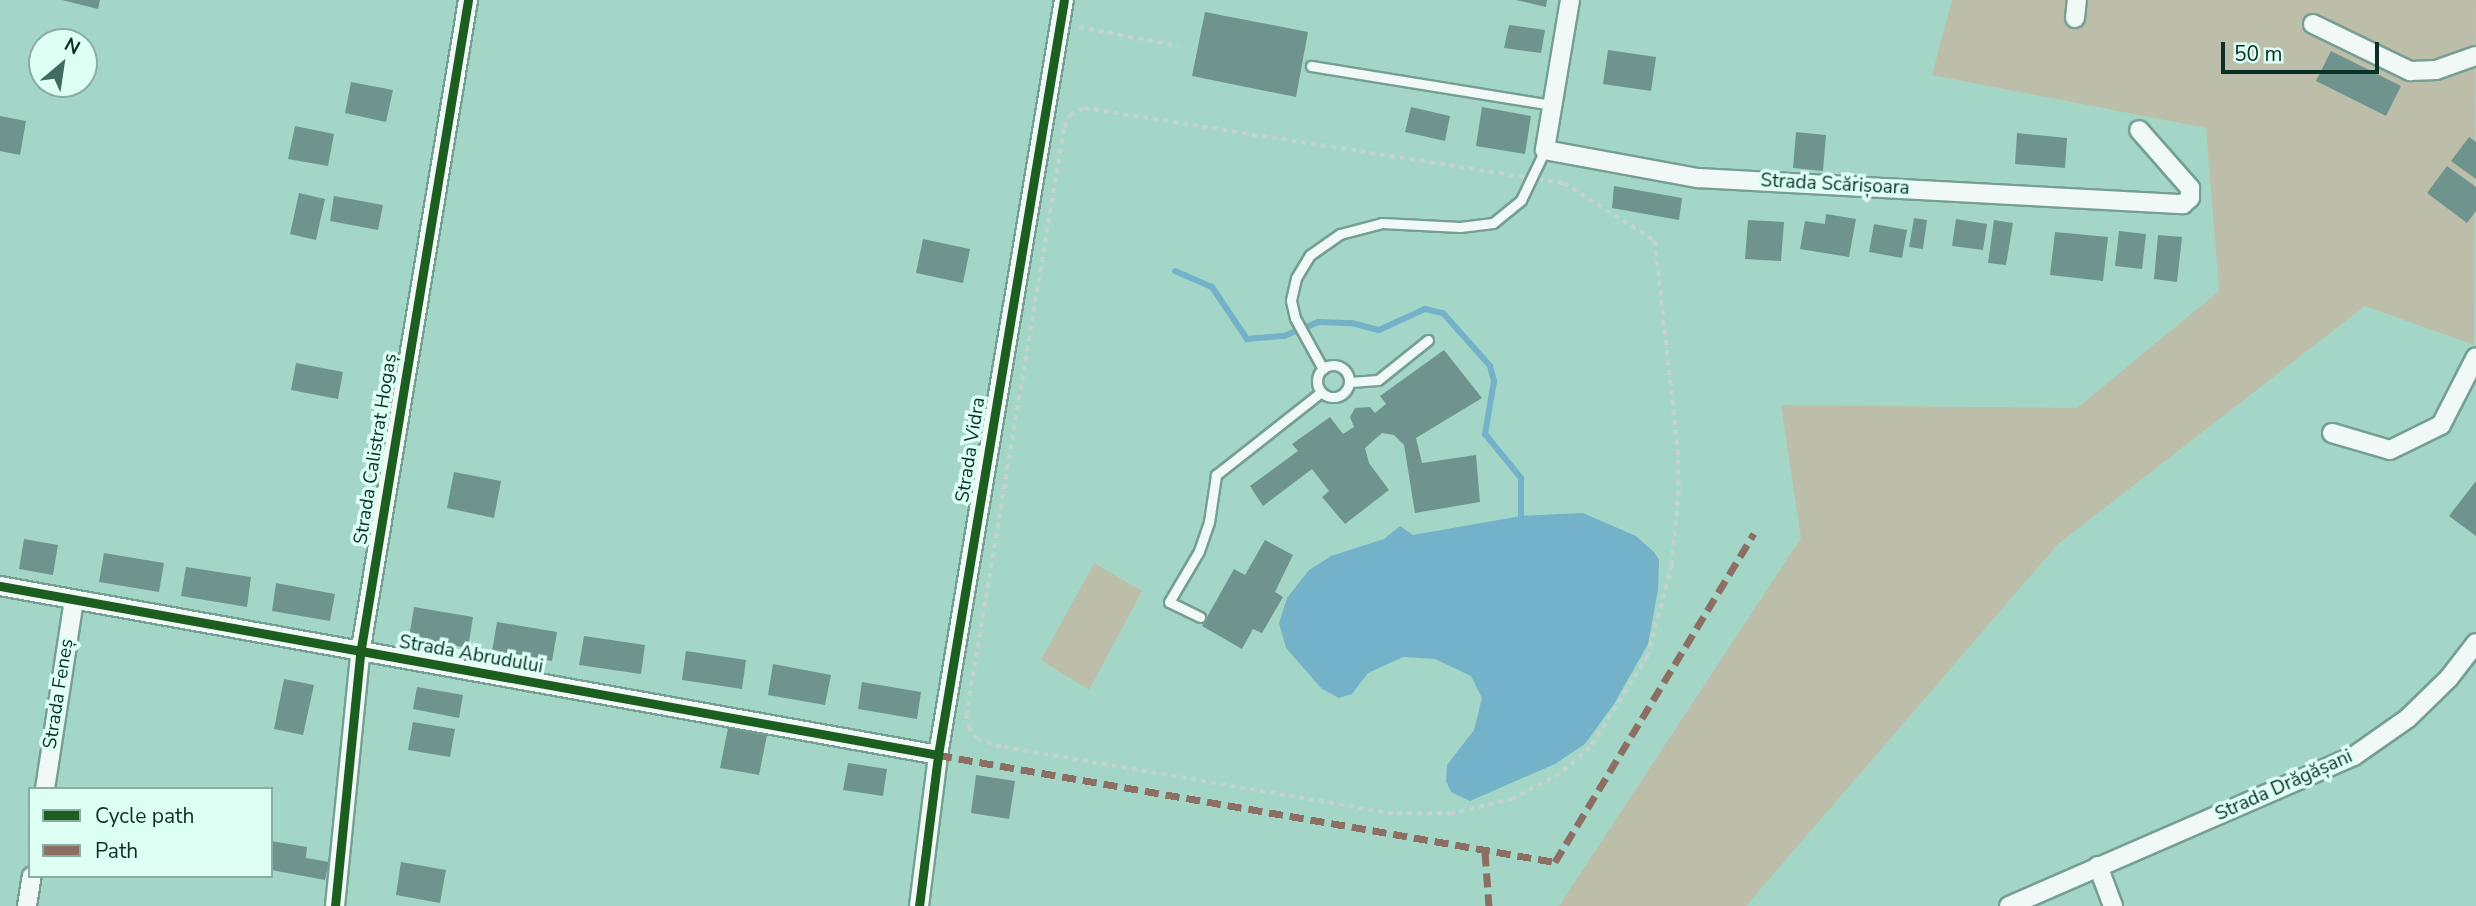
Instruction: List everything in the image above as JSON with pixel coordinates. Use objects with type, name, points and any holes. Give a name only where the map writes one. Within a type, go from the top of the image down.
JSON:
[{"type":"street","name":"Strada Calistrat Hogaș","points":[[335,906],[360,654],[468,0]]},
{"type":"street","name":"Strada Vidra","points":[[919,906],[937,755],[1064,0]]},
{"type":"street","points":[[1545,150],[1570,0]]},
{"type":"street","points":[[2313,24],[2410,71],[2436,69],[2476,56]]},
{"type":"street","name":"Strada Scărișoara","points":[[1545,150],[1698,178],[2183,204],[2190,198],[2190,188],[2139,130]]},
{"type":"street","points":[[2332,433],[2390,450],[2441,425],[2476,356]]},
{"type":"street","name":"Strada Abrudului","points":[[0,586],[360,654],[937,755]]},
{"type":"street","name":"Strada Feneș","points":[[45,787],[74,600]]},
{"type":"street","name":"Strada Drăgășani","points":[[2009,906],[2354,756],[2408,718],[2476,643]]},
{"type":"street","points":[[2098,866],[2113,906]]},
{"type":"street","points":[[27,906],[32,878]]},
{"type":"lane","points":[[1311,66],[1553,104]]},
{"type":"lane","points":[[1323,369],[1296,318],[1291,300],[1296,278],[1310,256],[1340,234],[1382,223],[1460,227],[1493,223],[1521,200],[1545,150]]},
{"type":"lane","points":[[1350,382],[1378,380],[1428,340]]},
{"type":"lane","points":[[1323,369],[1342,368],[1350,382]]},
{"type":"lane","points":[[1323,369],[1317,382],[1321,392],[1336,397],[1346,392],[1350,382]]},
{"type":"lane","points":[[1200,617],[1169,602],[1199,551],[1209,522],[1216,475],[1321,392]]},
{"type":"path","points":[[1060,23],[1178,46]]},
{"type":"path","points":[[1084,108],[1533,177],[1576,190],[1600,210],[1645,231],[1659,251],[1678,450],[1679,491],[1672,565],[1648,656],[1591,748],[1560,774],[1513,799],[1452,814],[1393,814],[1001,747],[977,739],[966,716],[1059,149],[1070,116],[1084,108]]},
{"type":"green space","points":[[1952,0],[2476,0],[2474,345],[2365,306],[2058,544],[1746,906],[1559,906],[1801,538],[1781,405],[2077,408],[2219,291],[2206,128],[1932,75]]},
{"type":"green space","points":[[1094,563],[1142,591],[1089,690],[1041,660]]},
{"type":"water","points":[[1583,513],[1636,536],[1654,552],[1659,560],[1658,590],[1648,644],[1614,704],[1585,744],[1555,764],[1470,801],[1451,792],[1446,781],[1447,765],[1474,730],[1482,698],[1471,676],[1435,659],[1403,657],[1368,673],[1352,694],[1339,698],[1322,689],[1286,648],[1279,623],[1287,598],[1309,570],[1331,556],[1384,539],[1400,526],[1413,535],[1521,516]]},
{"type":"building","points":[[62,0],[100,0],[98,9]]},
{"type":"building","points":[[1516,0],[1547,0],[1546,7]]},
{"type":"building","points":[[1205,12],[1308,32],[1296,97],[1192,76]]},
{"type":"building","points":[[1509,25],[1545,30],[1541,53],[1504,48]]},
{"type":"building","points":[[1608,50],[1656,57],[1651,91],[1603,84]]},
{"type":"building","points":[[2331,51],[2401,86],[2386,116],[2316,81]]},
{"type":"building","points":[[351,82],[393,90],[386,122],[345,113]]},
{"type":"building","points":[[1411,107],[1450,116],[1445,141],[1405,132]]},
{"type":"building","points":[[1482,107],[1531,116],[1525,154],[1476,146]]},
{"type":"building","points":[[0,116],[26,121],[20,155],[0,151]]},
{"type":"building","points":[[295,126],[334,134],[328,166],[288,159]]},
{"type":"building","points":[[1796,132],[1826,135],[1823,171],[1793,168]]},
{"type":"building","points":[[2017,133],[2067,138],[2065,168],[2015,164]]},
{"type":"building","points":[[2469,137],[2476,142],[2476,179],[2451,161]]},
{"type":"building","points":[[2447,166],[2476,187],[2476,211],[2467,223],[2427,193]]},
{"type":"building","points":[[1614,186],[1682,198],[1679,220],[1612,208]]},
{"type":"building","points":[[299,193],[325,199],[316,240],[290,234]]},
{"type":"building","points":[[334,196],[383,205],[378,230],[330,221]]},
{"type":"building","points":[[1826,214],[1856,219],[1849,257],[1800,249],[1805,221],[1825,224]]},
{"type":"building","points":[[1914,218],[1927,220],[1923,249],[1909,247]]},
{"type":"building","points":[[1956,219],[1987,224],[1983,250],[1952,246]]},
{"type":"building","points":[[1748,220],[1784,222],[1781,261],[1745,259]]},
{"type":"building","points":[[1994,220],[2013,223],[2006,265],[1988,263]]},
{"type":"building","points":[[1874,224],[1907,230],[1902,258],[1869,252]]},
{"type":"building","points":[[2119,231],[2146,234],[2142,269],[2115,266]]},
{"type":"building","points":[[2055,232],[2108,237],[2103,281],[2050,275]]},
{"type":"building","points":[[2158,235],[2182,237],[2177,282],[2154,279]]},
{"type":"building","points":[[923,239],[970,249],[963,283],[916,273]]},
{"type":"building","points":[[1444,350],[1482,398],[1416,438],[1422,463],[1476,455],[1480,502],[1415,513],[1404,445],[1394,435],[1382,433],[1365,448],[1369,463],[1389,490],[1345,524],[1322,497],[1329,491],[1312,469],[1263,506],[1250,486],[1298,451],[1292,444],[1330,417],[1343,434],[1354,427],[1350,417],[1355,408],[1370,407],[1375,413],[1386,404],[1380,396]]},
{"type":"building","points":[[296,363],[343,372],[338,399],[291,390]]},
{"type":"building","points":[[454,472],[501,481],[494,518],[447,508]]},
{"type":"building","points":[[2476,481],[2476,536],[2449,516]]},
{"type":"building","points":[[24,539],[58,545],[53,575],[19,569]]},
{"type":"building","points":[[1265,540],[1293,555],[1275,592],[1283,597],[1262,633],[1253,629],[1242,649],[1202,626],[1234,569],[1245,575]]},
{"type":"building","points":[[104,553],[164,563],[159,592],[99,582]]},
{"type":"building","points":[[186,567],[251,577],[247,607],[181,596]]},
{"type":"building","points":[[276,583],[335,594],[330,621],[272,611]]},
{"type":"building","points":[[414,607],[473,617],[468,648],[409,638]]},
{"type":"building","points":[[497,622],[557,632],[552,661],[492,651]]},
{"type":"building","points":[[584,636],[645,645],[641,674],[579,665]]},
{"type":"building","points":[[686,651],[746,660],[742,689],[682,680]]},
{"type":"building","points":[[773,664],[831,675],[825,705],[768,695]]},
{"type":"building","points":[[284,679],[314,685],[303,735],[274,729]]},
{"type":"building","points":[[862,682],[921,692],[917,719],[858,709]]},
{"type":"building","points":[[417,687],[463,695],[459,718],[413,709]]},
{"type":"building","points":[[413,722],[455,729],[450,757],[408,750]]},
{"type":"building","points":[[728,728],[767,735],[759,775],[720,768]]},
{"type":"building","points":[[848,763],[887,769],[883,796],[843,790]]},
{"type":"building","points":[[976,775],[1015,781],[1009,819],[971,813]]},
{"type":"building","points":[[273,841],[307,847],[306,858],[329,862],[325,880],[273,870]]},
{"type":"building","points":[[401,862],[446,870],[440,903],[396,895]]},
{"type":"waterway","points":[[1175,271],[1212,287],[1247,339],[1284,336],[1318,322],[1352,323],[1379,330],[1425,309],[1443,313],[1490,366],[1494,381],[1485,434],[1521,478],[1521,516]]},
{"type":"marked path","points":[[938,755],[1555,862],[1754,534]]},
{"type":"marked path","points":[[1485,852],[1489,906]]},
{"type":"cycle path","points":[[335,906],[360,654],[468,0]]},
{"type":"cycle path","points":[[919,906],[938,755],[1064,0]]},
{"type":"cycle path","points":[[0,586],[938,755]]}]
